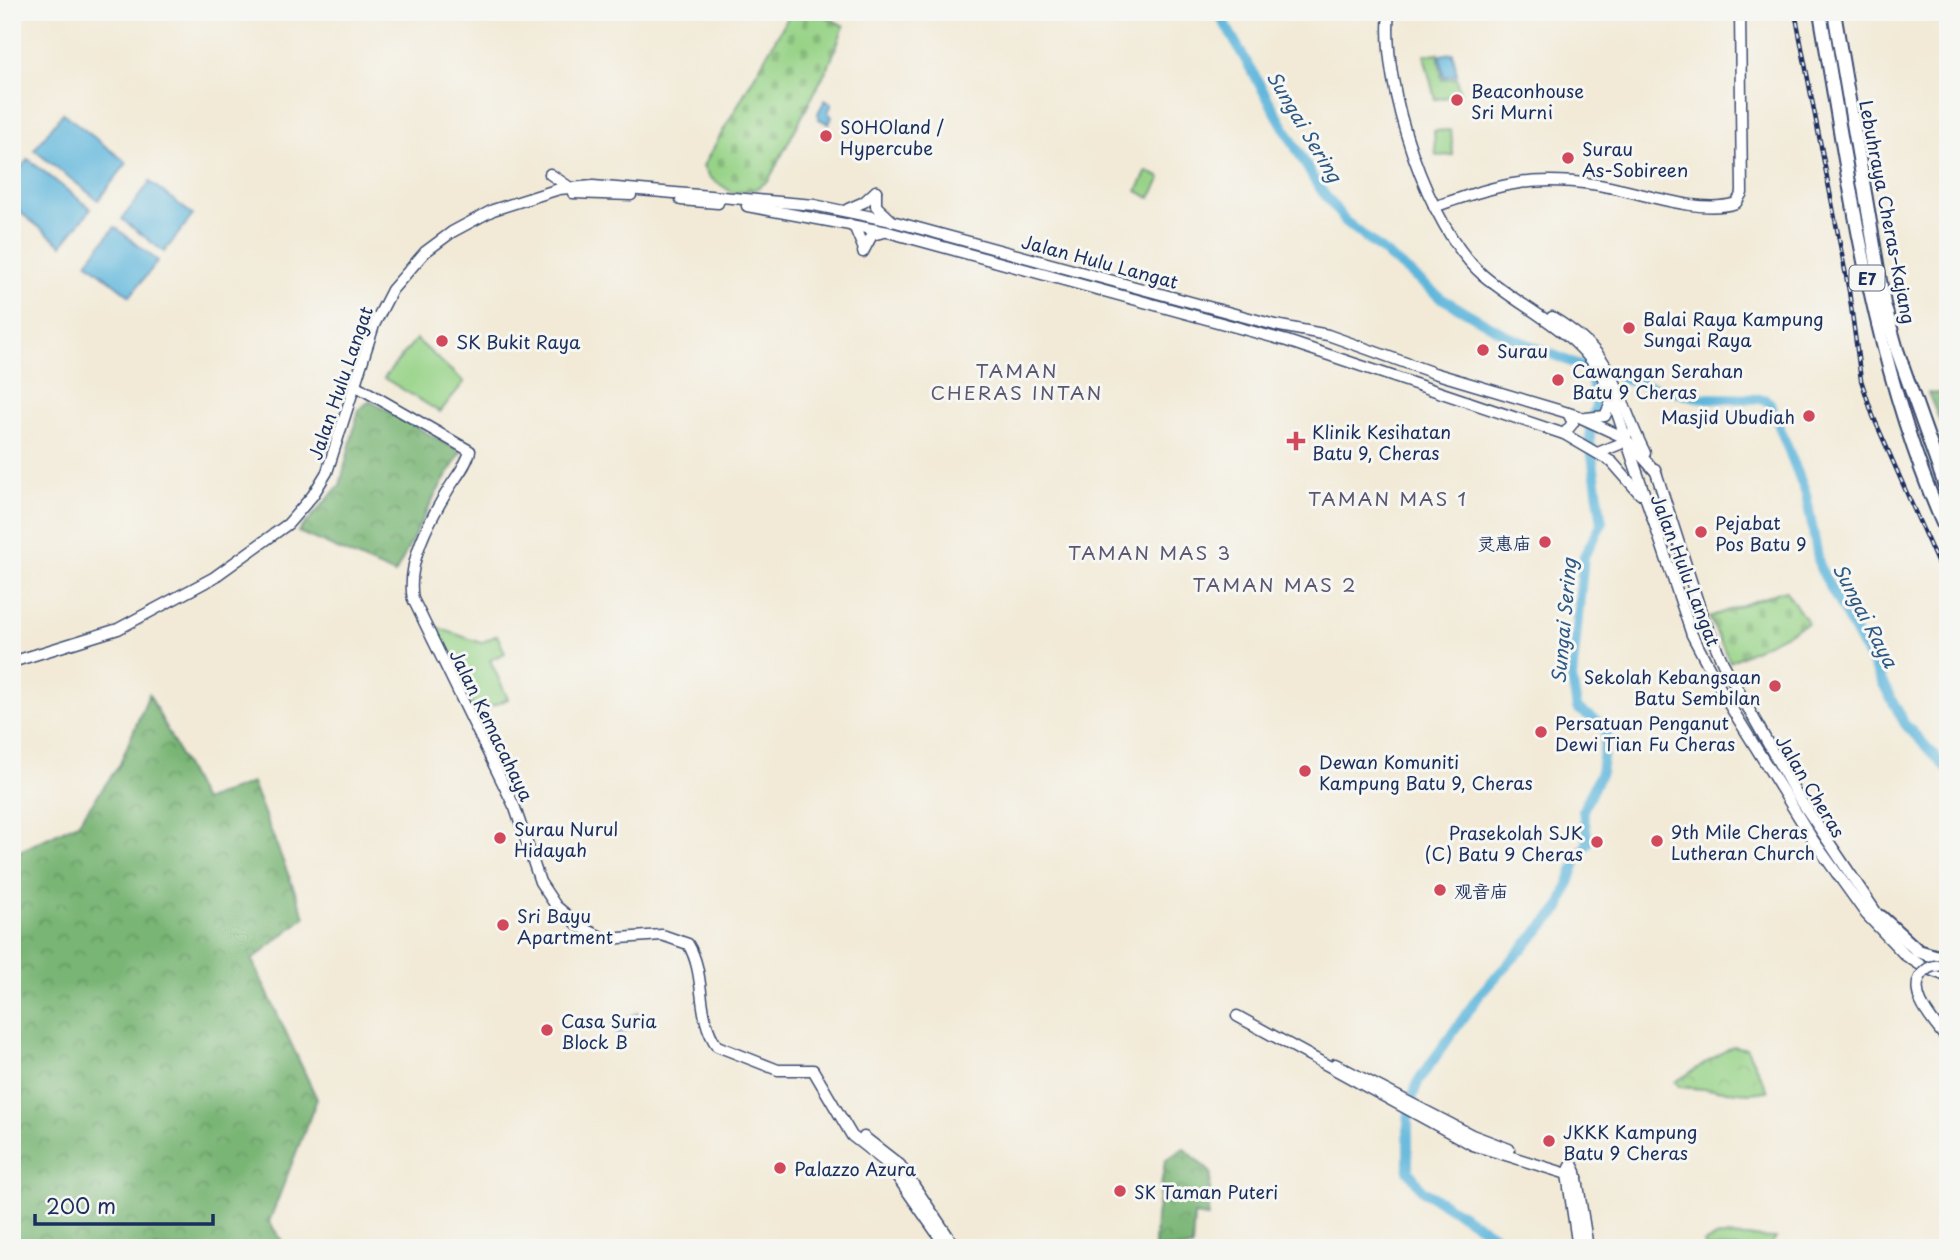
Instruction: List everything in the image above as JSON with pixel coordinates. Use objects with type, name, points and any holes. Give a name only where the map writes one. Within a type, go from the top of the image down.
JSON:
[{"type":"highway","name":"Lebuhraya Cheras–Kajang","points":[[1820,12],[1873,314],[1905,426],[1948,535]]},
{"type":"highway","name":"Lebuhraya Cheras–Kajang","points":[[1836,12],[1846,86],[1884,304],[1897,350],[1948,494]]},
{"type":"highway","points":[[1897,350],[1948,470]]},
{"type":"highway","points":[[1934,505],[1948,548]]},
{"type":"highway","points":[[1881,917],[1918,951],[1948,960]]},
{"type":"main road","name":"Jalan Hulu Langat","points":[[1389,12],[1390,50],[1398,97],[1434,207],[1468,260],[1587,352],[1606,381],[1625,438]]},
{"type":"main road","points":[[1434,207],[1504,183],[1532,181],[1595,184],[1705,206],[1736,203],[1742,193],[1740,12]]},
{"type":"main road","points":[[550,174],[569,187]]},
{"type":"main road","name":"Jalan Hulu Langat","points":[[12,662],[117,629],[214,578],[288,524],[320,484],[381,308],[408,268],[452,232],[496,208],[569,187],[636,189],[844,210],[1275,325],[1328,335],[1434,373],[1578,416],[1625,438],[1656,472]]},
{"type":"main road","points":[[844,210],[857,207],[876,191],[876,206],[892,221]]},
{"type":"main road","name":"Jalan Hulu Langat","points":[[551,193],[622,195],[748,206],[846,222],[888,232],[1287,341],[1564,434],[1600,452],[1621,470],[1645,499],[1692,635],[1711,673],[1813,840],[1890,942],[1922,967],[1948,977]]},
{"type":"main road","points":[[846,222],[855,228],[863,249],[872,235],[888,232]]},
{"type":"main road","name":"Jalan Hulu Langat","points":[[1497,285],[1577,332],[1591,344],[1610,369],[1633,425]]},
{"type":"main road","points":[[360,365],[370,393]]},
{"type":"main road","name":"Jalan Kemacahaya","points":[[353,384],[470,452],[435,513],[412,568],[410,584],[413,599],[515,808],[537,876],[547,895],[573,921],[607,939],[654,934],[678,938],[688,944],[696,961],[705,1023],[717,1046],[778,1070],[813,1070],[852,1136],[889,1165],[947,1248]]},
{"type":"main road","points":[[1564,434],[1578,416],[1605,416],[1612,398]]},
{"type":"main road","points":[[1600,452],[1615,447],[1633,425]]},
{"type":"main road","name":"Jalan Cheras","points":[[1633,425],[1656,472],[1702,615],[1723,663],[1795,792],[1832,851],[1906,950],[1927,963],[1948,969]]},
{"type":"main road","points":[[1625,438],[1645,499]]},
{"type":"main road","points":[[1651,518],[1654,508],[1668,504]]},
{"type":"main road","points":[[1948,969],[1930,967],[1923,972],[1917,995],[1948,1041]]},
{"type":"main road","points":[[1397,1101],[1237,1016],[1416,1110],[1481,1139],[1572,1173]]},
{"type":"main road","name":"Jalan Kemacahaya","points":[[848,1128],[900,1165],[956,1248]]},
{"type":"main road","points":[[1572,1173],[1578,1248]]},
{"type":"main road","points":[[1572,1173],[1588,1248]]},
{"type":"green space","points":[[791,12],[818,12],[844,26],[830,63],[768,181],[755,189],[733,193],[709,177],[703,166]]},
{"type":"green space","points":[[1438,53],[1442,80],[1457,78],[1460,95],[1435,99],[1424,55]]},
{"type":"green space","points":[[1451,130],[1453,155],[1436,156],[1434,131]]},
{"type":"green space","points":[[1147,171],[1161,178],[1150,198],[1137,191]]},
{"type":"green space","points":[[416,339],[464,382],[440,412],[384,378]]},
{"type":"green space","points":[[1928,393],[1948,393],[1948,440]]},
{"type":"green space","points":[[370,401],[461,452],[434,497],[395,574],[298,532],[340,485],[359,409]]},
{"type":"green space","points":[[1785,590],[1808,623],[1730,662],[1709,617]]},
{"type":"green space","points":[[436,627],[481,643],[497,635],[505,653],[490,660],[508,699],[475,713]]},
{"type":"green space","points":[[149,694],[203,801],[252,783],[305,917],[252,960],[317,1099],[269,1222],[287,1248],[12,1248],[12,855],[78,823],[120,764]]},
{"type":"green space","points":[[1733,1046],[1747,1049],[1768,1091],[1750,1093],[1680,1087],[1675,1082]]},
{"type":"green space","points":[[1184,1148],[1211,1173],[1208,1217],[1194,1215],[1192,1248],[1155,1248],[1156,1217],[1165,1161]]},
{"type":"green space","points":[[1718,1236],[1776,1238],[1768,1248],[1706,1248],[1703,1243]]},
{"type":"water","points":[[1453,53],[1457,75],[1444,77],[1440,55]]},
{"type":"water","points":[[825,100],[832,104],[828,112],[832,117],[829,124],[819,119],[818,113]]},
{"type":"water","points":[[63,113],[127,163],[98,200],[34,150]]},
{"type":"water","points":[[28,159],[91,209],[62,245],[12,206],[12,179]]},
{"type":"water","points":[[150,182],[193,215],[164,252],[122,219]]},
{"type":"water","points":[[115,227],[158,261],[130,296],[87,262]]},
{"type":"water","points":[[638,1013],[643,1023],[617,1035],[612,1024]]},
{"type":"waterway","name":"Sungai Sering","points":[[1218,12],[1316,183],[1345,221],[1441,298],[1508,336],[1590,370],[1596,406],[1590,426],[1590,442],[1602,523],[1584,556],[1572,678],[1577,708],[1603,725],[1606,735],[1601,772],[1583,810],[1588,843],[1578,857],[1560,908],[1481,993],[1419,1080],[1408,1119],[1408,1170],[1422,1190],[1497,1237],[1498,1248]]},
{"type":"waterway","name":"Sungai Raya","points":[[1621,379],[1700,398],[1764,399],[1770,403],[1806,494],[1820,568],[1905,724],[1948,770]]},
{"type":"railway","points":[[1795,12],[1849,291],[1861,380],[1873,416],[1948,587]]},
{"type":"place","name":"Beaconhouse Sri Murni","points":[[1457,100]]},
{"type":"place","name":"SOHOland / Hypercube","points":[[826,136]]},
{"type":"place","name":"Surau As-Sobireen","points":[[1568,158]]},
{"type":"place","name":"Balai Raya Kampung Sungai Raya","points":[[1629,328]]},
{"type":"place","name":"SK Bukit Raya","points":[[442,341]]},
{"type":"place","name":"Surau","points":[[1483,350]]},
{"type":"place","name":"Cawangan Serahan Batu 9 Cheras","points":[[1558,380]]},
{"type":"place","name":"Masjid Ubudiah","points":[[1809,416]]},
{"type":"place","name":"Klinik Kesihatan Batu 9, Cheras","points":[[1296,441]]},
{"type":"place","name":"Pejabat Pos Batu 9","points":[[1701,532]]},
{"type":"place","name":"灵惠庙","points":[[1545,542]]},
{"type":"place","name":"Sekolah Kebangsaan Batu Sembilan","points":[[1775,686]]},
{"type":"place","name":"Persatuan Penganut Dewi Tian Fu Cheras","points":[[1541,732]]},
{"type":"place","name":"Dewan Komuniti Kampung Batu 9, Cheras","points":[[1305,771]]},
{"type":"place","name":"Surau Nurul Hidayah","points":[[500,838]]},
{"type":"place","name":"9th Mile Cheras Lutheran Church","points":[[1657,841]]},
{"type":"place","name":"Prasekolah SJK (C) Batu 9 Cheras","points":[[1597,842]]},
{"type":"place","name":"观音庙","points":[[1440,890]]},
{"type":"place","name":"Sri Bayu Apartment","points":[[503,925]]},
{"type":"place","name":"Casa Suria Block B","points":[[547,1030]]},
{"type":"place","name":"JKKK Kampung Batu 9 Cheras","points":[[1549,1141]]},
{"type":"place","name":"Palazzo Azura","points":[[780,1168]]},
{"type":"place","name":"SK Taman Puteri","points":[[1120,1191]]},
{"type":"district","name":"TAMAN CHERAS INTAN","points":[[1017,381]]},
{"type":"district","name":"TAMAN MAS 1","points":[[1388,498]]},
{"type":"district","name":"TAMAN MAS 3","points":[[1150,552]]},
{"type":"district","name":"TAMAN MAS 2","points":[[1275,584]]}]
